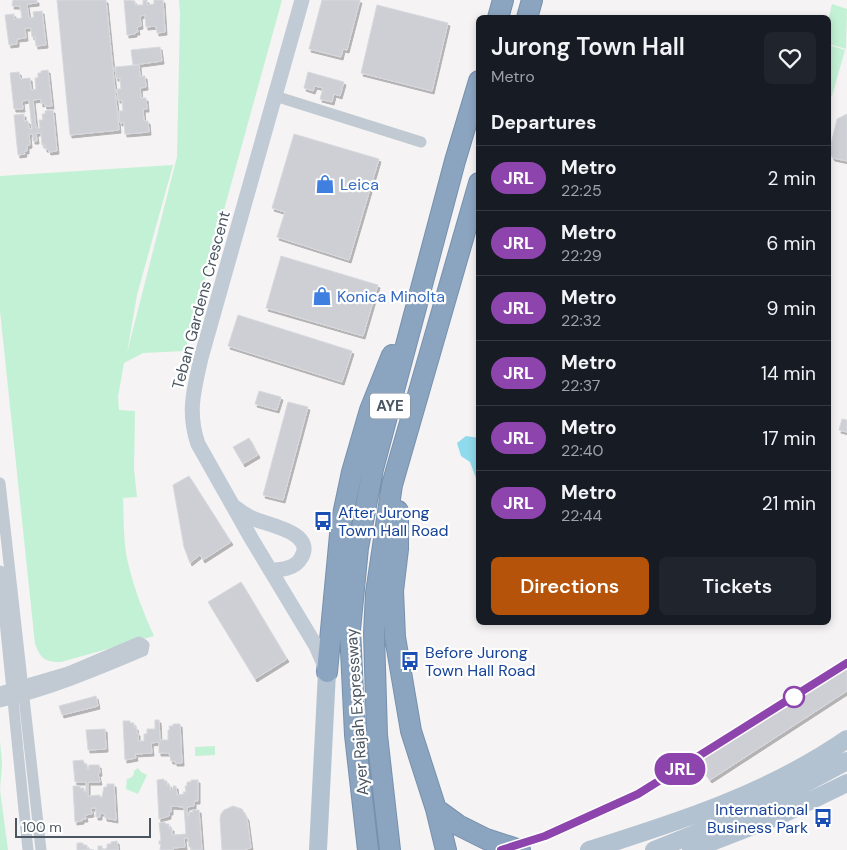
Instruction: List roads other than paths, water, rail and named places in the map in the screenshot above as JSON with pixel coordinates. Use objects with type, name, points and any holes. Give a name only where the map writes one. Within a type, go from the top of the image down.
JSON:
[{"type":"highway","points":[[499,15],[503,0]]},
{"type":"highway","points":[[528,15],[532,0]]},
{"type":"highway","name":"Ayer Rajah Expressway","points":[[368,850],[355,735],[350,630],[358,548],[373,469],[455,161],[476,91]]},
{"type":"highway","name":"Ayer Rajah Expressway","points":[[390,850],[377,735],[374,633],[376,593],[392,484],[476,193]]},
{"type":"highway","points":[[328,672],[341,524],[352,472],[370,410],[427,265]]},
{"type":"highway","points":[[392,484],[399,514],[398,549],[393,590],[395,636],[411,731],[436,808],[446,850]]},
{"type":"highway","points":[[436,808],[458,824],[486,839],[520,850]]},
{"type":"main road","points":[[318,850],[328,672]]},
{"type":"main road","points":[[654,850],[757,809],[837,760],[847,739]]},
{"type":"main road","points":[[589,850],[688,819],[757,790],[837,760]]},
{"type":"main road","points":[[690,850],[781,815],[847,783]]},
{"type":"main road","points":[[757,809],[785,809],[808,803]]},
{"type":"street","name":"Teban Gardens Crescent","points":[[302,0],[201,358],[191,410],[193,428],[198,444],[316,646],[328,672]]},
{"type":"street","points":[[275,96],[421,142]]},
{"type":"street","points":[[0,483],[18,692],[28,850]]},
{"type":"street","points":[[234,507],[252,518],[292,532],[301,540],[302,558],[297,563],[291,568],[270,570]]},
{"type":"street","points":[[0,571],[41,850]]},
{"type":"street","points":[[0,692],[18,692],[79,678],[143,651],[144,645],[139,642],[18,692],[0,702]]},
{"type":"water","points":[[466,436],[476,438],[476,478],[470,462],[461,456],[457,443]]},
{"type":"metro line","name":"JRL","points":[[501,850],[545,836],[638,794],[716,747],[847,663]]},
{"type":"place","name":"Leica","points":[[325,184]]},
{"type":"place","name":"Konica Minolta","points":[[322,296]]},
{"type":"place","name":"After Jurong Town Hall Road","points":[[323,521]]},
{"type":"place","name":"Before Jurong Town Hall Road","points":[[410,661]]},
{"type":"place","name":"International Business Park","points":[[823,818]]}]
